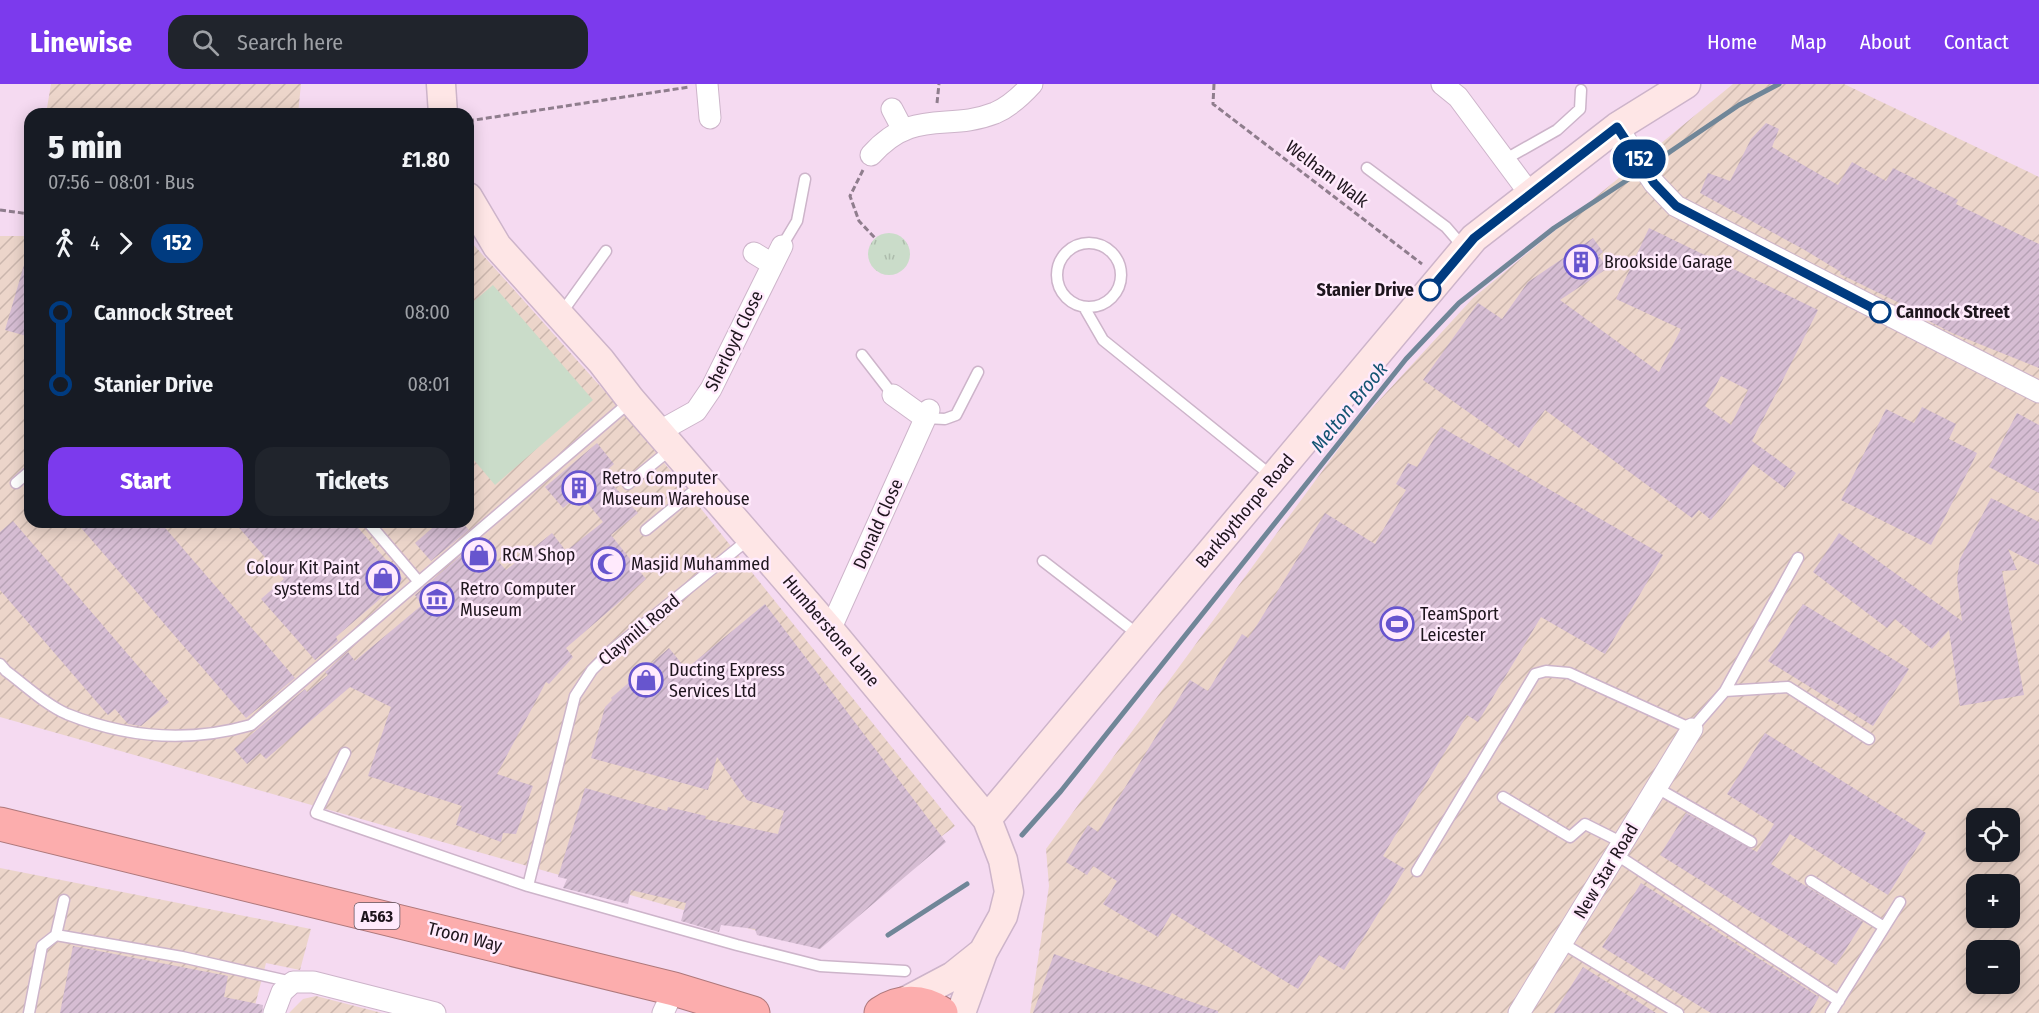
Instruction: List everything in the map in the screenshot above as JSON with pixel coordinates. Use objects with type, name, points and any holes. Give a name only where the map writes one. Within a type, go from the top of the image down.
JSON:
[{"type":"highway","name":"Troon Way","points":[[0,824],[669,1001],[753,1013]]},
{"type":"highway","points":[[883,1009],[918,1003],[941,1013]]},
{"type":"street","points":[[441,84],[443,108]]},
{"type":"street","points":[[871,155],[880,144],[917,123],[978,117],[996,112],[1032,84]]},
{"type":"street","points":[[1442,84],[1458,97],[1530,194]]},
{"type":"street","name":"Barkbythorpe Road","points":[[987,819],[1474,238],[1617,127],[1686,84]]},
{"type":"street","points":[[701,85],[710,118]]},
{"type":"street","points":[[892,109],[903,130]]},
{"type":"street","points":[[1617,127],[1654,183],[1676,206],[2039,392]]},
{"type":"street","name":"Humberstone Lane","points":[[474,212],[497,246],[601,361],[631,400],[751,537],[987,819],[1003,860],[1009,892],[1003,916],[983,952],[962,1013]]},
{"type":"street","name":"Sherloyd Close","points":[[667,439],[696,411],[711,389],[769,255]]},
{"type":"street","points":[[893,395],[927,414]]},
{"type":"street","name":"Donald Close","points":[[830,630],[927,414]]},
{"type":"street","name":"New Star Road","points":[[1519,1013],[1692,729]]},
{"type":"street","name":"Humberstone Lane","points":[[883,1009],[953,976],[983,952]]},
{"type":"street","points":[[274,1013],[282,992],[303,982],[435,1013]]},
{"type":"lane","points":[[1504,160],[1569,120],[1580,108],[1583,100],[1581,90]]},
{"type":"lane","points":[[1367,168],[1446,227],[1465,249]]},
{"type":"lane","points":[[769,255],[802,207],[805,179]]},
{"type":"lane","points":[[1084,307],[1106,303],[1120,287],[1122,276],[1115,256],[1097,244],[1086,243],[1068,251],[1058,269],[1057,280],[1066,298],[1084,307],[1103,340],[1273,477]]},
{"type":"lane","points":[[560,316],[606,251]]},
{"type":"lane","points":[[862,355],[872,366],[881,383],[893,395]]},
{"type":"lane","points":[[927,414],[945,418],[956,415],[978,372]]},
{"type":"lane","points":[[0,664],[6,671],[65,713],[143,736],[220,734],[251,725],[631,400]]},
{"type":"lane","points":[[628,484],[667,439]]},
{"type":"lane","points":[[16,483],[24,476]]},
{"type":"lane","points":[[646,530],[704,482]]},
{"type":"lane","points":[[373,528],[419,582]]},
{"type":"lane","name":"Claymill Road","points":[[528,886],[575,696],[592,670],[612,650],[751,537]]},
{"type":"lane","points":[[1417,871],[1507,716],[1535,674],[1546,671],[1569,673],[1692,729],[1725,691],[1798,558]]},
{"type":"lane","points":[[1043,561],[1140,636]]},
{"type":"lane","points":[[1725,691],[1788,687],[1869,739]]},
{"type":"lane","points":[[345,753],[316,813],[528,886],[820,966],[905,970]]},
{"type":"lane","points":[[1657,788],[1751,842]]},
{"type":"lane","points":[[1503,798],[1570,837],[1585,824],[1839,1000]]},
{"type":"lane","points":[[1811,881],[1884,927]]},
{"type":"lane","points":[[29,1013],[42,946],[56,935],[64,900]]},
{"type":"lane","points":[[1831,1013],[1900,902]]},
{"type":"lane","points":[[56,935],[182,957],[303,982]]},
{"type":"lane","points":[[1562,943],[1678,1013]]},
{"type":"path","name":"Welham Walk","points":[[1214,84],[1213,104],[1441,278]]},
{"type":"path","points":[[474,120],[701,85]]},
{"type":"path","points":[[871,155],[850,196],[859,221],[875,238]]},
{"type":"path","points":[[0,210],[24,213]]},
{"type":"shaded area","points":[[51,84],[301,84],[299,108],[47,108]]},
{"type":"shaded area","points":[[1733,84],[1844,84],[2039,177],[2039,1013],[1030,1013],[1049,886],[1046,849],[1353,429],[1473,298]]},
{"type":"shaded area","points":[[0,236],[24,236],[24,528],[474,528],[474,245],[626,415],[955,826],[818,931],[783,938],[0,717]]},
{"type":"shaded area","points":[[0,868],[311,929],[300,970],[266,963],[253,1013],[0,1013]]},
{"type":"shaded area","points":[[316,996],[382,1013],[289,1013],[303,999]]},
{"type":"green space","points":[[889,233],[897,234],[904,239],[909,246],[909,262],[904,269],[897,274],[889,275],[881,274],[874,269],[869,262],[868,254],[869,246],[874,239],[881,234]]},
{"type":"green space","points":[[493,285],[593,400],[495,485],[474,460],[474,301]]},
{"type":"building","points":[[1766,123],[1779,129],[1772,147],[1838,185],[1852,162],[1886,181],[1893,168],[1958,200],[1956,204],[2039,244],[2039,368],[1952,333],[1921,317],[1922,314],[1840,274],[1841,272],[1803,249],[1700,193],[1708,173],[1730,181],[1751,139]]},
{"type":"building","points":[[1649,228],[1818,310],[1752,441],[1796,473],[1785,488],[1753,464],[1711,520],[1699,510],[1692,518],[1545,410],[1519,448],[1423,380],[1478,303],[1502,319],[1528,282],[1593,238],[1603,252],[1598,255],[1608,268],[1560,300],[1659,372],[1681,329],[1616,299]],"holes":[[[1721,376],[1748,390],[1731,425],[1705,406]]]},
{"type":"building","points":[[24,265],[24,335],[5,330]]},
{"type":"building","points":[[1922,407],[1956,424],[1949,439],[1977,453],[1931,545],[1841,500],[1886,409],[1914,423]]},
{"type":"building","points":[[2017,413],[2039,425],[2039,493],[1989,467]]},
{"type":"building","points":[[1441,427],[1663,555],[1605,654],[1541,617],[1478,722],[1467,715],[1383,856],[1405,869],[1344,970],[1319,955],[1298,989],[1172,913],[1158,937],[1103,904],[1117,881],[1093,866],[1087,875],[1066,862],[1088,825],[1098,832],[1190,680],[1208,691],[1242,634],[1248,638],[1257,625],[1325,513],[1375,544],[1406,490],[1396,484],[1408,463],[1417,467]]},
{"type":"building","points":[[597,443],[614,464],[603,474],[638,513],[611,535],[646,579],[566,648],[573,657],[549,684],[546,682],[497,774],[533,786],[516,834],[503,833],[501,842],[456,825],[462,806],[368,776],[391,707],[350,687],[266,759],[260,753],[247,764],[234,749],[305,689],[307,692],[328,675],[325,672],[348,652],[355,661],[422,605],[415,595],[479,540],[506,570],[552,533],[566,551],[603,522],[580,494],[563,508],[545,487]]},
{"type":"building","points":[[1991,498],[2039,522],[2039,565],[2008,549],[2017,570],[2002,571],[2024,695],[1960,706],[1949,630],[1932,649],[1895,619],[1887,628],[1813,572],[1839,533],[1962,621],[1957,579],[1960,559]]},
{"type":"building","points":[[13,521],[169,702],[141,726],[128,724],[115,709],[108,715],[0,590],[0,532]]},
{"type":"building","points":[[81,528],[165,528],[295,678],[246,718]]},
{"type":"building","points":[[239,528],[358,528],[403,579],[336,637],[338,641],[315,660],[261,599],[284,579]]},
{"type":"building","points":[[432,528],[467,528],[469,530],[431,561],[415,543]]},
{"type":"building","points":[[765,604],[946,842],[820,949],[757,935],[755,929],[721,925],[719,932],[681,921],[686,903],[631,890],[628,904],[563,888],[567,879],[558,877],[585,788],[667,811],[668,807],[706,816],[705,819],[778,834],[784,811],[747,800],[717,757],[708,790],[591,758],[605,707],[612,700],[611,698],[669,648],[686,669]]},
{"type":"building","points":[[1803,604],[1909,669],[1873,726],[1768,661]]},
{"type":"building","points":[[1765,733],[1926,833],[1888,895],[1790,834],[1771,864],[1863,922],[1836,965],[1660,855],[1686,813],[1757,852],[1774,824],[1727,794]]},
{"type":"building","points":[[1641,883],[1819,997],[1810,1013],[1711,1013],[1602,947]]},
{"type":"building","points":[[73,946],[228,976],[224,997],[263,1005],[262,1013],[60,1013]]},
{"type":"building","points":[[1054,954],[1218,1011],[1218,1013],[1033,1013]]},
{"type":"building","points":[[1583,967],[1656,1013],[1554,1013]]},
{"type":"waterway","name":"Melton Brook","points":[[1649,166],[1739,105],[1779,84]]},
{"type":"waterway","name":"Melton Brook","points":[[1022,835],[1061,791],[1406,359],[1459,303],[1554,228],[1641,171]]},
{"type":"waterway","name":"Melton Brook","points":[[888,935],[967,884]]},
{"type":"bus line","name":"152","points":[[1430,290],[1474,238],[1617,127],[1654,183],[1676,206],[1880,312]]},
{"type":"place","name":"Brookside Garage","points":[[1581,262]]},
{"type":"place","name":"Stanier Drive","points":[[1430,290]]},
{"type":"place","name":"Cannock Street","points":[[1880,312]]},
{"type":"place","name":"Retro Computer Museum Warehouse","points":[[579,488]]},
{"type":"place","name":"RCM Shop","points":[[479,555]]},
{"type":"place","name":"Masjid Muhammed","points":[[608,564]]},
{"type":"place","name":"Colour Kit Paint systems Ltd","points":[[383,578]]},
{"type":"place","name":"Retro Computer Museum","points":[[437,599]]},
{"type":"place","name":"TeamSport Leicester","points":[[1397,624]]},
{"type":"place","name":"Ducting Express Services Ltd","points":[[646,680]]}]
